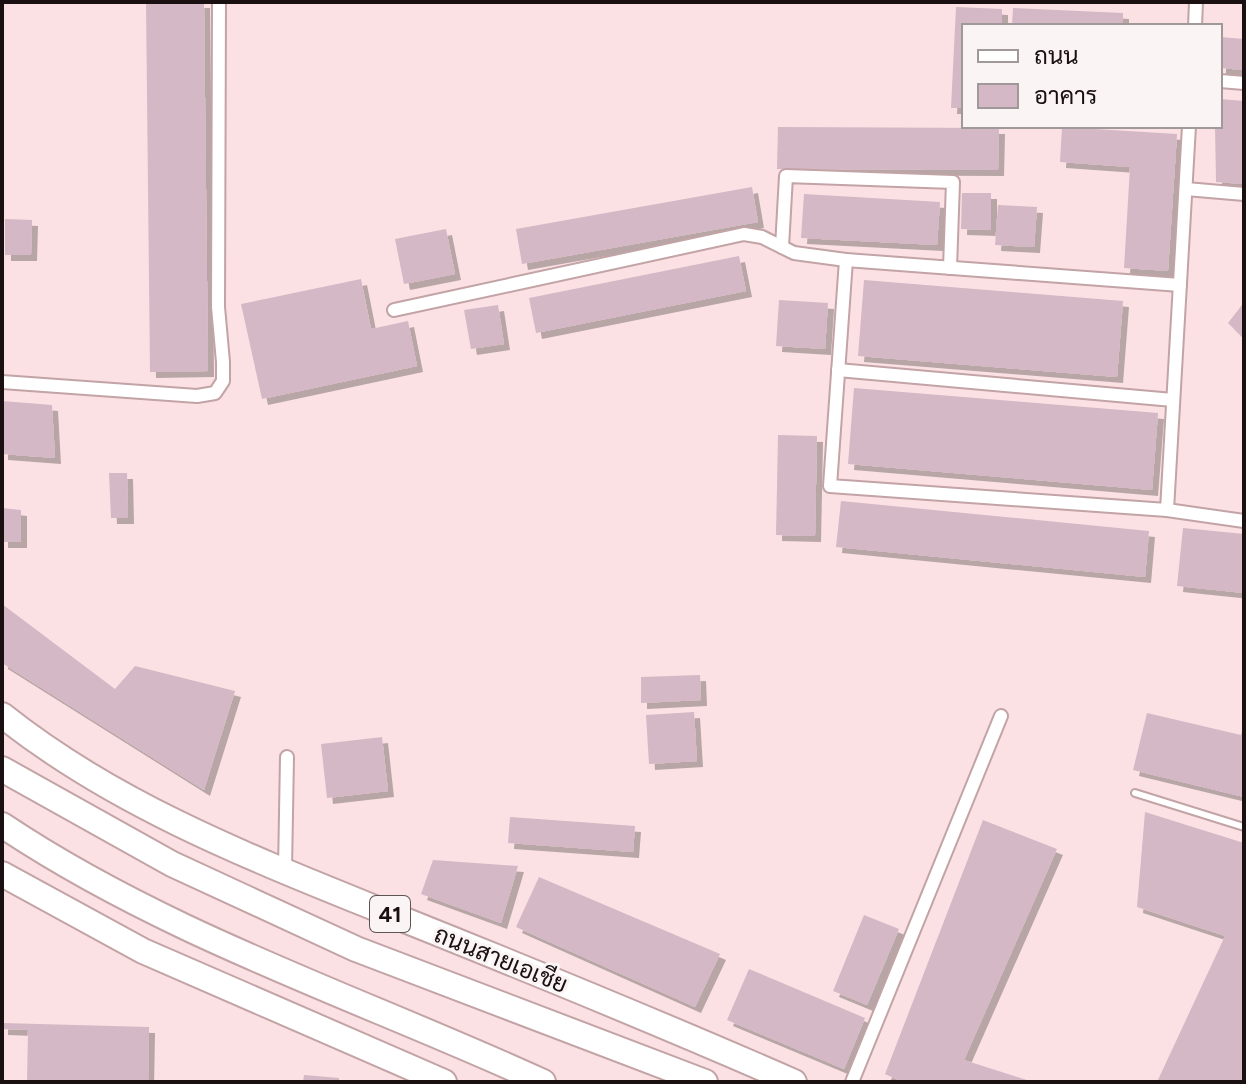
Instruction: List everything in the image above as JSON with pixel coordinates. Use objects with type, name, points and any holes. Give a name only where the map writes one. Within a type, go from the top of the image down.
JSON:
[{"type":"highway","name":"ถนนสายเอเชีย","points":[[2,715],[35,741],[190,831],[636,1013],[794,1082]]},
{"type":"highway","name":"ถนนสายเอเชีย","points":[[2,769],[172,864],[356,949],[705,1082]]},
{"type":"highway","points":[[2,825],[83,874],[208,938],[543,1082]]},
{"type":"highway","points":[[2,874],[143,951],[444,1082]]},
{"type":"highway","points":[[615,1048],[691,1082]]},
{"type":"street","points":[[2,382],[197,396],[215,393],[223,381],[218,307],[219,2]]},
{"type":"street","points":[[1195,24],[1196,2]]},
{"type":"street","points":[[1222,81],[1244,83]]},
{"type":"street","points":[[1167,510],[1189,128]]},
{"type":"street","points":[[782,247],[786,176],[953,182],[950,268]]},
{"type":"street","points":[[1186,189],[1244,194]]},
{"type":"street","points":[[394,310],[744,234],[762,237],[794,253],[846,260],[1180,285]]},
{"type":"street","points":[[846,260],[830,486],[1167,510],[1244,521]]},
{"type":"street","points":[[838,370],[1173,400]]},
{"type":"street","points":[[852,1082],[1001,716]]},
{"type":"street","points":[[285,870],[287,757]]},
{"type":"lane","points":[[1135,793],[1244,827]]},
{"type":"building","points":[[146,2],[204,2],[208,371],[150,372]]},
{"type":"building","points":[[956,7],[1002,9],[1002,24],[962,24],[962,108],[951,108]]},
{"type":"building","points":[[1013,8],[1123,13],[1123,24],[1012,24]]},
{"type":"building","points":[[1222,37],[1244,39],[1244,70],[1222,68]]},
{"type":"building","points":[[1222,99],[1244,101],[1244,184],[1216,182],[1215,128],[1222,128]]},
{"type":"building","points":[[778,127],[999,128],[998,170],[777,169]]},
{"type":"building","points":[[1062,128],[1177,134],[1168,271],[1124,268],[1130,167],[1060,162]]},
{"type":"building","points":[[752,187],[758,222],[522,264],[516,229]]},
{"type":"building","points":[[962,193],[991,193],[991,230],[961,229]]},
{"type":"building","points":[[804,194],[940,202],[937,245],[801,238]]},
{"type":"building","points":[[998,205],[1037,207],[1034,247],[995,245]]},
{"type":"building","points":[[5,219],[32,220],[31,255],[5,255]]},
{"type":"building","points":[[446,229],[455,274],[404,284],[395,239]]},
{"type":"building","points":[[739,256],[746,291],[536,333],[529,298]]},
{"type":"building","points":[[361,279],[371,329],[408,321],[417,366],[262,399],[241,304]]},
{"type":"building","points":[[864,280],[1123,301],[1117,377],[858,356]]},
{"type":"building","points":[[779,300],[828,303],[825,349],[776,346]]},
{"type":"building","points":[[498,305],[504,344],[471,349],[464,310]]},
{"type":"building","points":[[1244,305],[1244,339],[1228,323]]},
{"type":"building","points":[[854,388],[1158,413],[1152,490],[848,464]]},
{"type":"building","points":[[2,401],[52,405],[55,458],[2,454]]},
{"type":"building","points":[[778,435],[817,436],[815,536],[776,535]]},
{"type":"building","points":[[109,473],[127,473],[128,518],[111,518]]},
{"type":"building","points":[[841,501],[1149,531],[1145,577],[836,547]]},
{"type":"building","points":[[2,508],[21,510],[21,542],[2,542]]},
{"type":"building","points":[[1183,528],[1244,534],[1244,593],[1177,586]]},
{"type":"building","points":[[2,604],[115,689],[135,666],[235,691],[204,790],[2,663]]},
{"type":"building","points":[[700,675],[701,700],[641,703],[641,677]]},
{"type":"building","points":[[694,712],[697,761],[649,764],[646,715]]},
{"type":"building","points":[[1147,713],[1241,735],[1244,726],[1244,797],[1133,770]]},
{"type":"building","points":[[382,737],[388,791],[327,798],[321,744]]},
{"type":"building","points":[[1145,812],[1244,843],[1244,1082],[1157,1082],[1225,936],[1137,907]]},
{"type":"building","points":[[510,817],[635,826],[633,852],[508,843]]},
{"type":"building","points":[[983,820],[1057,849],[964,1060],[1033,1082],[903,1082],[885,1074]]},
{"type":"building","points":[[433,860],[518,866],[501,923],[421,894]]},
{"type":"building","points":[[539,877],[720,954],[695,1007],[516,927]]},
{"type":"building","points":[[864,915],[899,929],[867,1005],[833,991]]},
{"type":"building","points":[[749,969],[865,1018],[844,1069],[727,1020]]},
{"type":"building","points":[[2,1023],[149,1027],[148,1082],[27,1082],[28,1030],[2,1029]]},
{"type":"building","points":[[304,1075],[339,1078],[339,1082],[303,1082]]}]
